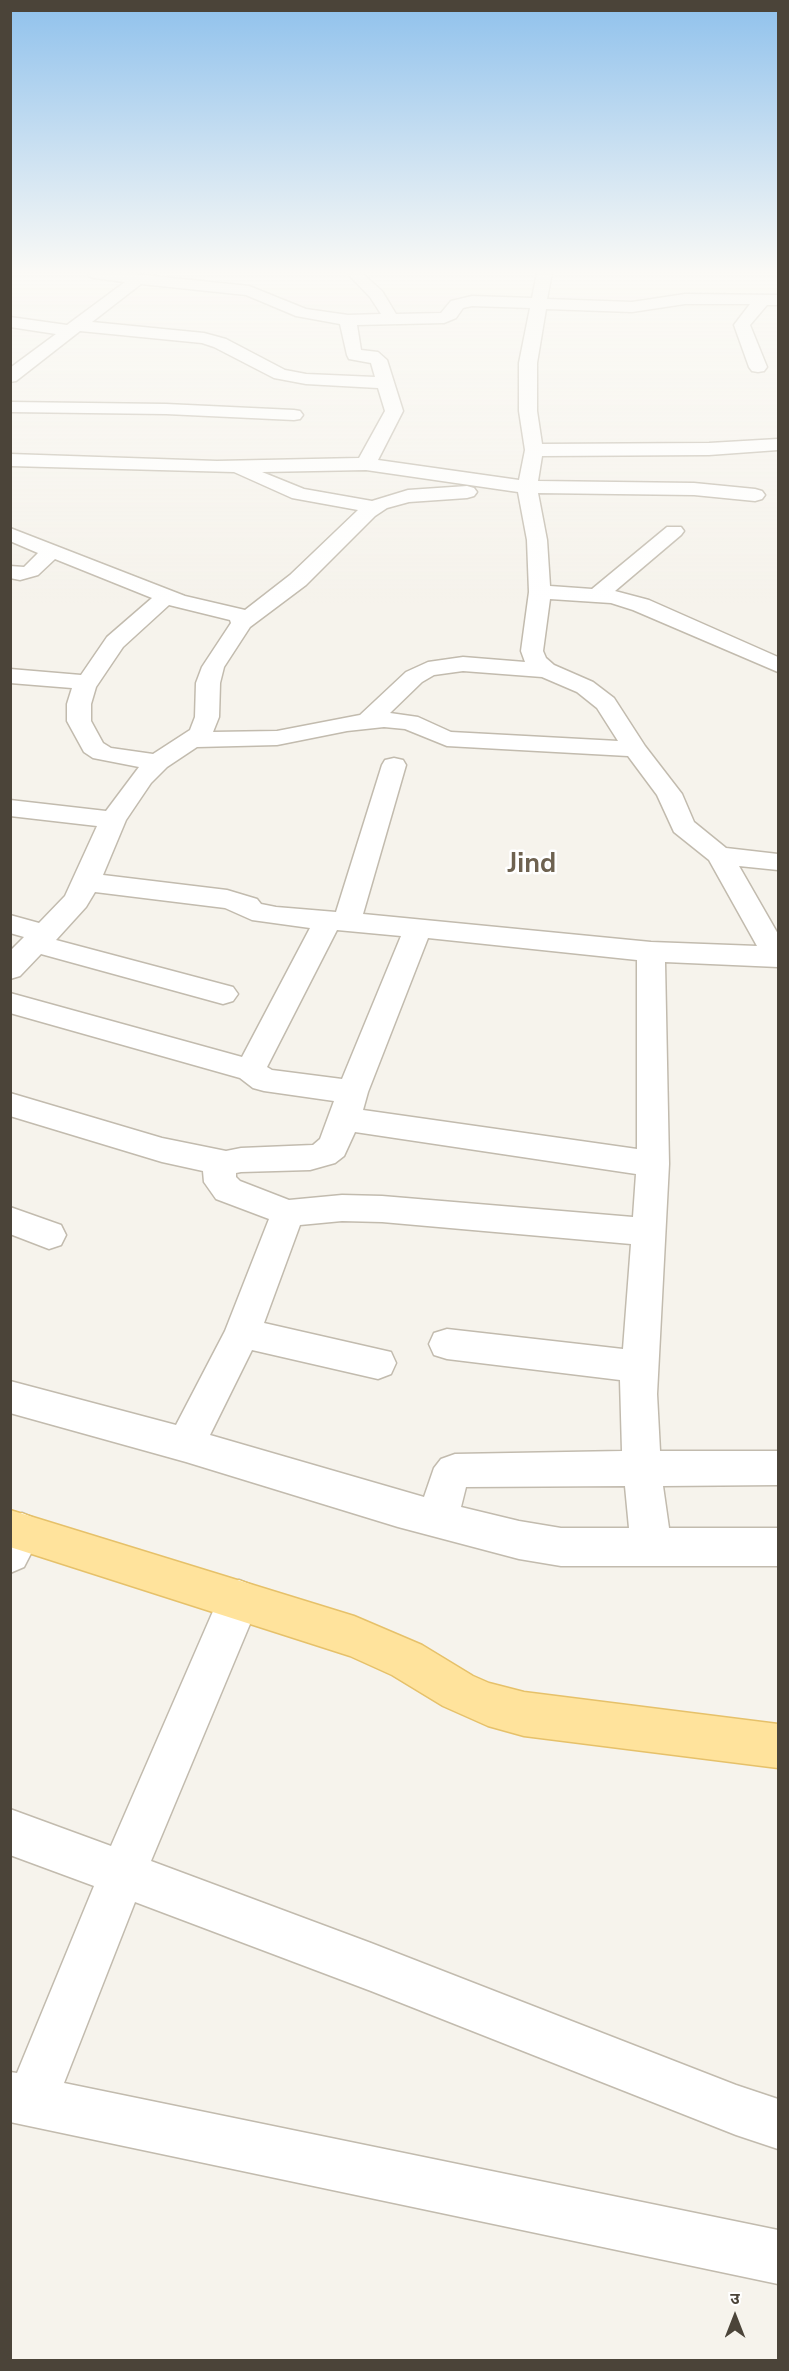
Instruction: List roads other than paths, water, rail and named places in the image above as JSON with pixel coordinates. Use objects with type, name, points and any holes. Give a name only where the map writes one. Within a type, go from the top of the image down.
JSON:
[{"type":"main road","points":[[14,1538],[239,1600],[354,1637],[407,1660],[458,1691],[488,1704],[524,1714],[778,1746]]},
{"type":"street","points":[[366,464],[394,411],[384,384]]},
{"type":"street","points":[[527,384],[529,426],[534,450],[527,487],[537,540],[540,592],[532,651],[536,661],[546,670],[598,695],[606,703],[635,749],[669,794],[683,826],[719,855],[778,957]]},
{"type":"street","points":[[10,407],[166,408],[294,415]]},
{"type":"street","points":[[534,450],[709,448],[778,444]]},
{"type":"street","points":[[10,459],[233,467],[366,464],[527,487],[694,489],[755,495]]},
{"type":"street","points":[[233,467],[299,494],[374,507]]},
{"type":"street","points":[[10,969],[76,901],[87,882],[113,820],[136,786],[158,762],[200,734],[207,717],[208,683],[213,667],[242,623],[298,580],[374,507],[393,499],[487,490],[500,483]]},
{"type":"street","points":[[597,596],[674,531]]},
{"type":"street","points":[[10,534],[167,596],[234,614],[240,617],[242,623]]},
{"type":"street","points":[[10,572],[20,574],[31,571],[52,551]]},
{"type":"street","points":[[540,592],[597,596],[641,605],[778,665]]},
{"type":"street","points":[[158,762],[114,756],[102,753],[93,747],[79,721],[79,704],[87,682],[126,630],[167,596]]},
{"type":"street","points":[[368,721],[414,677],[434,667],[463,664],[546,670]]},
{"type":"street","points":[[10,676],[87,682]]},
{"type":"street","points":[[193,740],[269,739],[368,721],[410,722],[447,739],[635,749]]},
{"type":"street","points":[[250,1070],[337,922],[394,765]]},
{"type":"street","points":[[10,808],[113,820]]},
{"type":"street","points":[[719,855],[778,862]]},
{"type":"street","points":[[87,882],[227,898],[238,901],[259,914],[651,952],[778,957]]},
{"type":"street","points":[[10,924],[41,939],[223,994]]},
{"type":"street","points":[[10,1104],[162,1150],[226,1163],[241,1160],[310,1158],[324,1154],[333,1147],[418,928]]},
{"type":"street","points":[[651,952],[653,1164],[639,1367],[642,1469],[651,1548]]},
{"type":"street","points":[[10,1003],[250,1070],[264,1080],[348,1106],[653,1164]]},
{"type":"street","points":[[226,1163],[219,1172],[220,1182],[228,1190],[288,1213],[342,1208],[382,1209],[648,1232]]},
{"type":"street","points":[[186,1445],[242,1333],[288,1213]]},
{"type":"street","points":[[10,1220],[49,1234]]},
{"type":"street","points":[[242,1333],[378,1363]]},
{"type":"street","points":[[447,1344],[639,1367]]},
{"type":"street","points":[[10,1397],[186,1445],[398,1509],[519,1540],[561,1547],[778,1546]]},
{"type":"street","points":[[438,1519],[448,1480],[455,1471],[473,1469],[778,1468]]},
{"type":"street","points":[[239,1600],[123,1872],[21,2099],[778,2257]]},
{"type":"street","points":[[10,1832],[123,1872],[725,2106],[778,2124]]},
{"type":"district","name":"Jind","points":[[532,865]]}]
